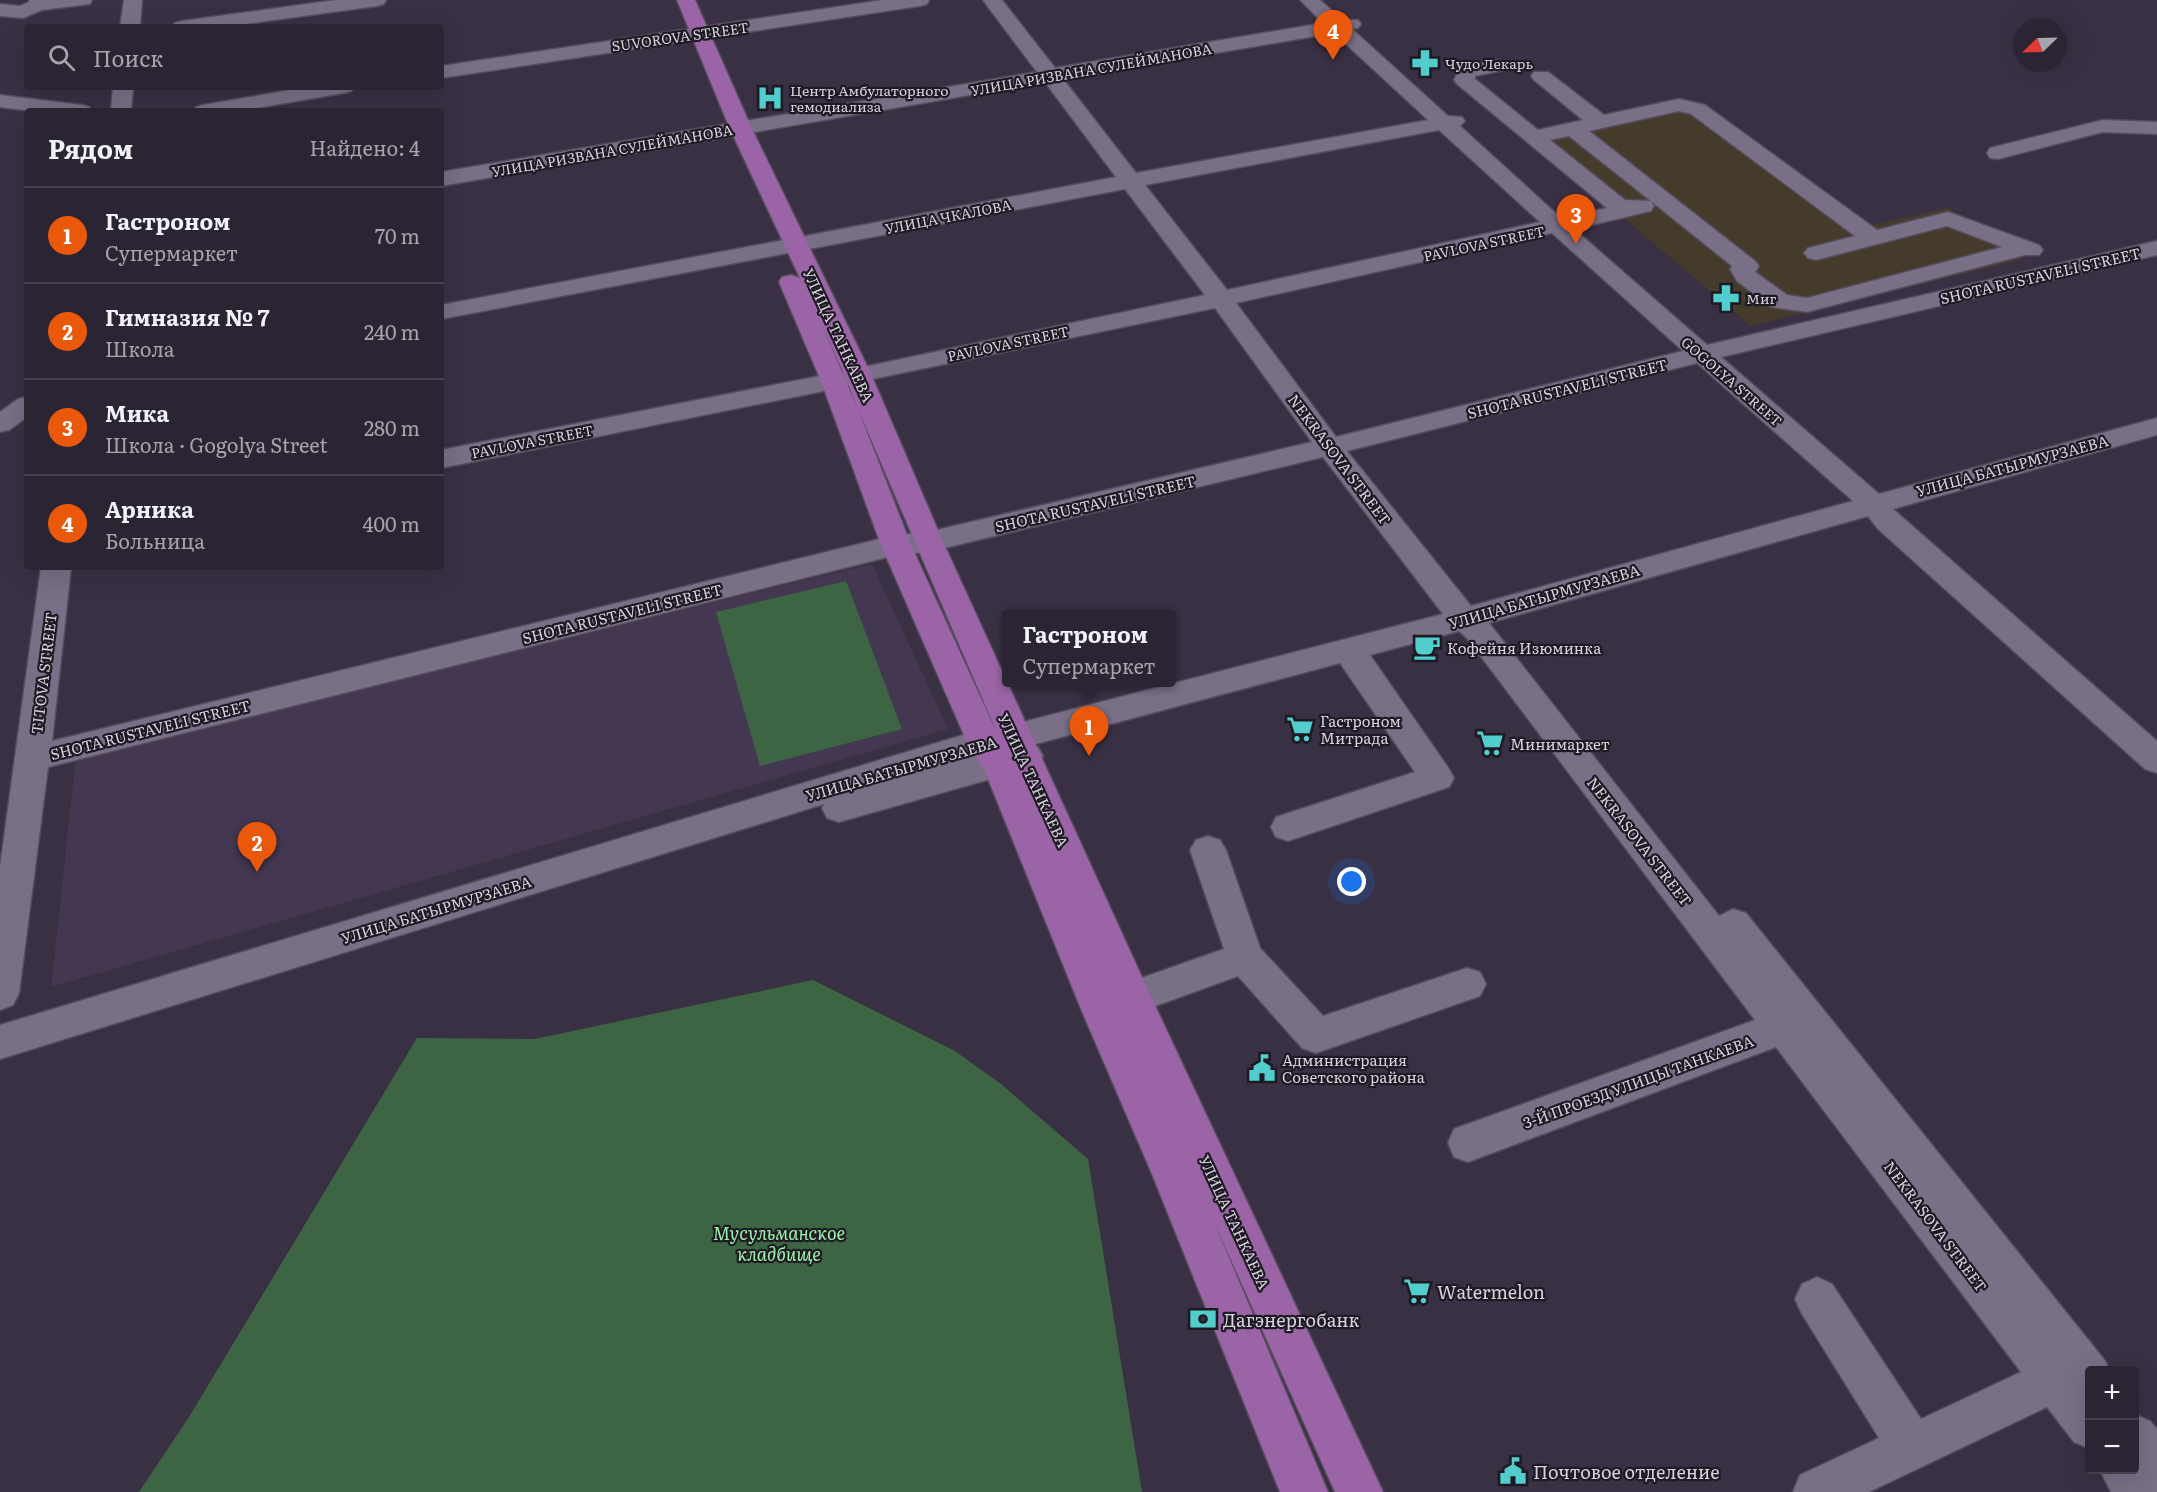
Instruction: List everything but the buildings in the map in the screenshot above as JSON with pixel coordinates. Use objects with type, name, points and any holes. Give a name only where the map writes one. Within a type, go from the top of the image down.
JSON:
[{"type":"main road","name":"УЛИЦА ТАНКАЕВА","points":[[668,0],[693,35]]},
{"type":"main road","name":"УЛИЦА ТАНКАЕВА","points":[[686,0],[693,35],[732,130],[846,377],[928,542],[1006,750],[1116,1004],[1359,1492]]},
{"type":"main road","name":"УЛИЦА ТАНКАЕВА","points":[[846,377],[896,545],[1006,750]]},
{"type":"main road","name":"УЛИЦА ТАНКАЕВА","points":[[1116,1004],[1173,1174],[1304,1492]]},
{"type":"street","points":[[0,10],[83,0]]},
{"type":"street","points":[[130,24],[133,0]]},
{"type":"street","points":[[204,24],[377,0]]},
{"type":"street","name":"SUVOROVA STREET","points":[[444,72],[920,0]]},
{"type":"street","name":"NEKRASOVA STREET","points":[[992,0],[1055,76],[1338,445],[2073,1373],[2088,1420]]},
{"type":"street","name":"NEKRASOVA STREET","points":[[1003,0],[1055,76]]},
{"type":"street","name":"GOGOLYA STREET","points":[[1309,0],[1344,25],[1450,122],[1890,510],[2157,760]]},
{"type":"street","name":"GOGOLYA STREET","points":[[1324,0],[1344,25]]},
{"type":"street","points":[[0,26],[33,6]]},
{"type":"street","name":"УЛИЦА РИЗВАНА СУЛЕЙМАНОВА","points":[[444,178],[1344,25]]},
{"type":"street","points":[[1497,66],[1467,72],[1464,80],[1536,136],[1617,204],[1632,209]]},
{"type":"street","points":[[1541,76],[1599,122]]},
{"type":"street","points":[[120,108],[123,90]]},
{"type":"street","points":[[221,108],[326,90]]},
{"type":"street","points":[[0,101],[57,108]]},
{"type":"street","points":[[1536,136],[1679,105],[1698,110],[1874,238]]},
{"type":"street","name":"УЛИЦА ЧКАЛОВА","points":[[444,311],[786,245],[1450,122]]},
{"type":"street","points":[[1998,153],[2103,126],[2157,128]]},
{"type":"street","points":[[1572,128],[1747,266],[1742,269],[1745,276],[1780,302],[1807,305],[2026,248]]},
{"type":"street","name":"PAVLOVA STREET","points":[[444,458],[1227,298],[1566,225],[1665,201]]},
{"type":"street","points":[[1816,253],[1948,219],[2026,248],[2063,270]]},
{"type":"street","name":"SHOTA RUSTAVELI STREET","points":[[33,758],[896,545],[928,542],[1338,445],[1710,352],[2157,248]]},
{"type":"street","points":[[0,424],[24,407]]},
{"type":"street","name":"УЛИЦА БАТЫРМУРЗАЕВА","points":[[0,1044],[1006,750],[1058,742],[1352,656],[1890,510],[2157,426]]},
{"type":"street","name":"УЛИЦА БАТЫРМУРЗАЕВА","points":[[1890,510],[2157,448]]},
{"type":"street","name":"GOGOLYA STREET","points":[[1890,510],[1929,538],[2157,738]]},
{"type":"street","name":"TITOVA STREET","points":[[0,993],[33,758],[56,570]]},
{"type":"street","points":[[1288,827],[1437,778],[1352,656]]},
{"type":"street","points":[[1208,850],[1245,957],[1316,1036],[1467,984]]},
{"type":"street","points":[[1116,1004],[1245,957]]},
{"type":"street","name":"3-Й ПРОЕЗД УЛИЦЫ ТАНКАЕВА","points":[[1468,1143],[1795,1021]]},
{"type":"street","points":[[1817,1299],[1911,1446]]},
{"type":"street","points":[[1817,1492],[1911,1446],[2073,1373]]},
{"type":"street","points":[[2139,1444],[2157,1467]]},
{"type":"street","points":[[2126,1474],[2140,1492]]},
{"type":"shaded area","points":[[1700,107],[1864,227],[1948,208],[2024,259],[1751,326],[1533,141]]},
{"type":"shaded area","points":[[872,564],[948,729],[51,987],[76,757]]},
{"type":"green space","points":[[846,581],[902,729],[760,766],[716,612]]},
{"type":"green space","name":"Мусульманское кладбище","points":[[813,980],[955,1051],[1001,1084],[1088,1159],[1142,1492],[139,1492],[189,1417],[417,1038],[535,1039]]},
{"type":"place","name":"Арника","points":[[1333,60]]},
{"type":"place","name":"Чудо Лекарь","points":[[1425,63]]},
{"type":"place","name":"Центр Амбулаторного гемодиализа","points":[[770,98]]},
{"type":"place","name":"Мика","points":[[1576,244]]},
{"type":"place","name":"Миг","points":[[1726,298]]},
{"type":"place","name":"Кофейня Изюминка","points":[[1427,647]]},
{"type":"place","name":"Гастроном Митрада","points":[[1300,729]]},
{"type":"place","name":"Минимаркет","points":[[1490,743]]},
{"type":"place","name":"Гастроном","points":[[1089,756]]},
{"type":"place","name":"Гимназия № 7","points":[[257,872]]},
{"type":"place","name":"Администрация Советского района","points":[[1262,1068]]},
{"type":"place","name":"Watermelon","points":[[1417,1291]]},
{"type":"place","name":"Дагэнергобанк","points":[[1203,1319]]},
{"type":"place","name":"Почтовое отделение","points":[[1513,1471]]}]
